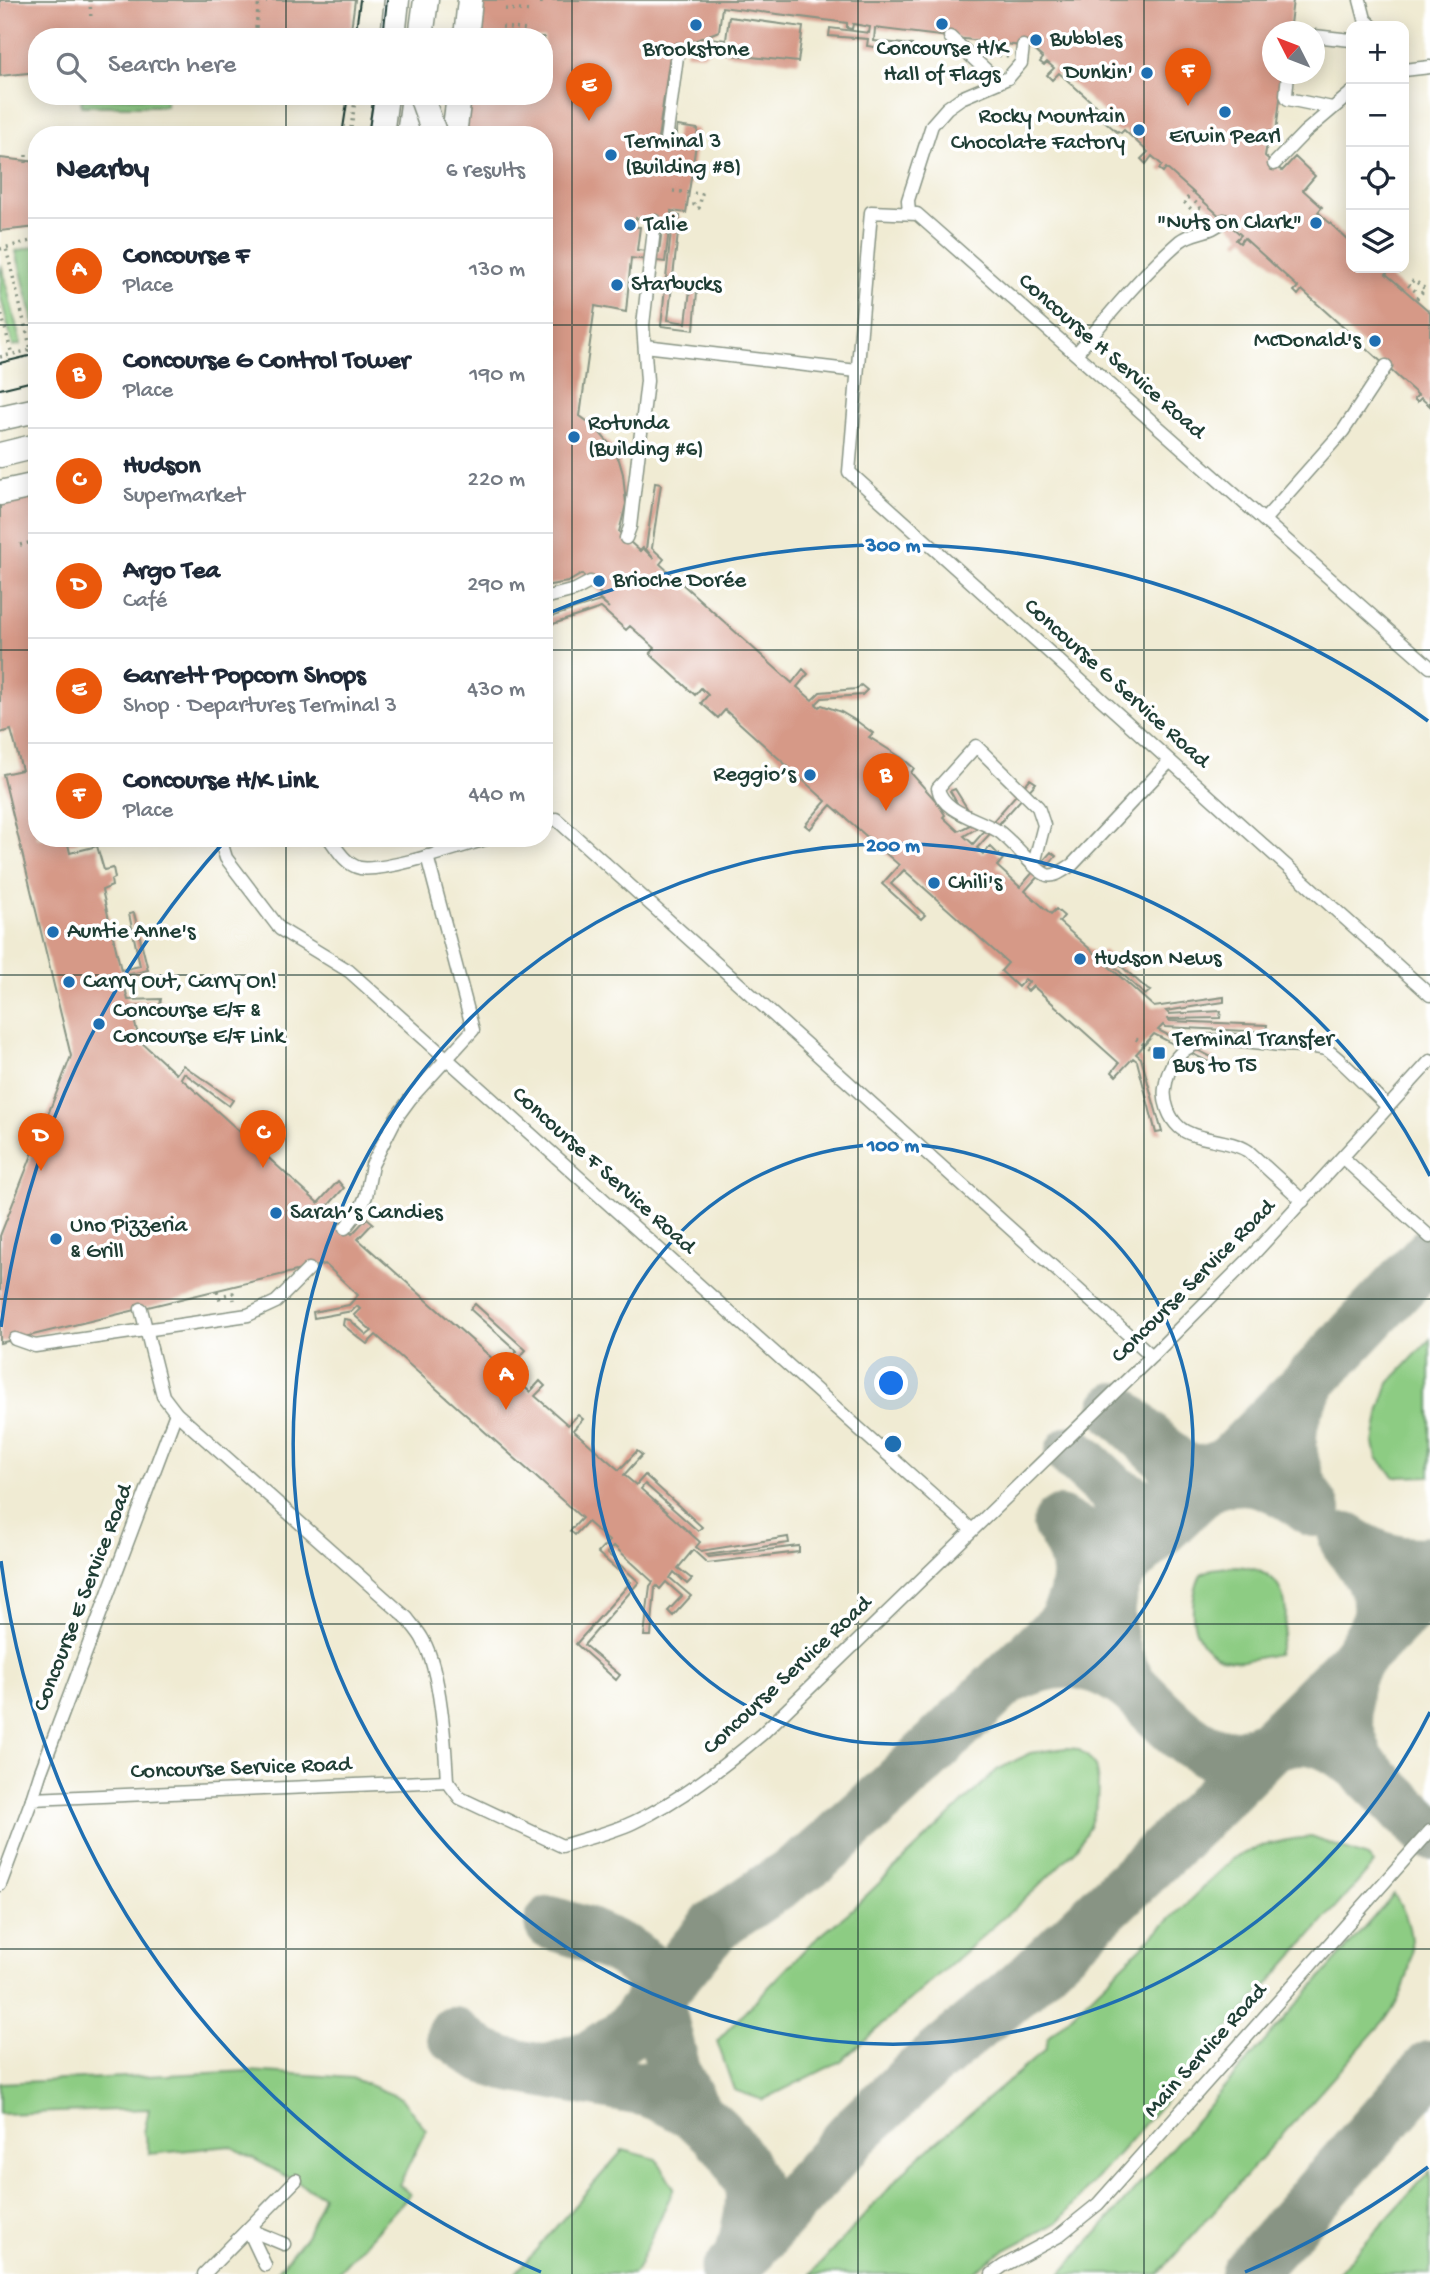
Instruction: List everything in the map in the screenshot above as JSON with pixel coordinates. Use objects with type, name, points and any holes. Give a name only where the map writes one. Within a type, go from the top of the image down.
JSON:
[{"type":"street","points":[[394,28],[397,0]]},
{"type":"street","points":[[422,28],[426,0]]},
{"type":"street","points":[[467,28],[470,0]]},
{"type":"street","points":[[382,126],[385,105]]},
{"type":"street","points":[[410,126],[413,105]]},
{"type":"street","points":[[424,105],[432,126]]},
{"type":"street","points":[[455,126],[457,105]]},
{"type":"street","points":[[0,418],[28,412]]},
{"type":"street","points":[[0,455],[28,448]]},
{"type":"street","points":[[0,493],[28,487]]},
{"type":"lane","points":[[1360,0],[1367,21]]},
{"type":"lane","points":[[950,37],[999,82]]},
{"type":"lane","points":[[1325,37],[1346,39]]},
{"type":"lane","points":[[645,346],[858,371],[871,212],[909,213],[908,200],[932,125],[947,108],[961,99],[1008,78],[1021,63],[1024,46]]},
{"type":"lane","points":[[666,140],[678,49]]},
{"type":"lane","points":[[1409,67],[1430,67]]},
{"type":"lane","points":[[1287,84],[1288,99],[1332,108]]},
{"type":"lane","points":[[1274,164],[1305,132],[1346,97]]},
{"type":"lane","name":"Concourse H Service Road","points":[[909,213],[918,214],[1430,667]]},
{"type":"lane","points":[[1076,354],[1157,261],[1185,237],[1217,228],[1224,220]]},
{"type":"lane","points":[[626,538],[630,527],[642,438],[647,381],[643,325],[655,221]]},
{"type":"lane","points":[[1264,520],[1343,431],[1387,366]]},
{"type":"lane","name":"Concourse G Service Road","points":[[858,371],[849,472],[1430,995]]},
{"type":"lane","points":[[553,596],[575,590],[590,582]]},
{"type":"lane","points":[[1034,864],[1044,825],[1038,807],[976,746],[938,788],[939,797],[949,807],[1000,833],[1047,876],[1054,876],[1072,864],[1170,761]]},
{"type":"lane","points":[[553,820],[556,819],[1152,1356]]},
{"type":"lane","name":"Concourse F Service Road","points":[[223,847],[226,858],[280,929],[349,971],[972,1530]]},
{"type":"lane","points":[[336,847],[347,861],[360,868],[385,866],[427,856],[445,847]]},
{"type":"lane","points":[[345,1228],[361,1208],[372,1165],[396,1118],[473,1030],[427,856]]},
{"type":"lane","points":[[1303,1201],[1240,1146],[1189,1134],[1178,1126],[1168,1112],[1164,1095],[1167,1076],[1180,1054],[1193,1045],[1212,1039],[1327,1050],[1388,1107]]},
{"type":"lane","name":"Concourse Service Road","points":[[32,1799],[447,1781],[460,1798],[562,1846],[613,1831],[636,1821],[718,1771],[762,1734],[1152,1356],[1303,1201],[1430,1061]]},
{"type":"lane","points":[[1343,1158],[1430,1237]]},
{"type":"lane","points":[[15,1339],[35,1346],[248,1315],[276,1302],[309,1269]]},
{"type":"lane","points":[[141,1309],[163,1396],[176,1413],[407,1618],[423,1639],[432,1659],[437,1684],[447,1781]]},
{"type":"lane","name":"Concourse E Service Road","points":[[32,1799],[176,1413]]},
{"type":"lane","points":[[0,1885],[32,1799]]},
{"type":"lane","name":"Main Service Road","points":[[992,2274],[1058,2238],[1098,2204],[1430,1831]]},
{"type":"lane","points":[[204,2274],[296,2180]]},
{"type":"lane","points":[[247,2229],[284,2244]]},
{"type":"lane","points":[[247,2229],[265,2265]]},
{"type":"path","points":[[90,0],[91,22]]},
{"type":"path","points":[[256,28],[259,1],[267,2]]},
{"type":"path","points":[[505,9],[530,12]]},
{"type":"path","points":[[502,27],[511,28]]},
{"type":"path","points":[[1005,48],[996,47],[995,55],[1008,56]]},
{"type":"path","points":[[351,126],[354,105]]},
{"type":"path","points":[[26,155],[26,163]]},
{"type":"path","points":[[673,191],[702,194],[699,208],[694,205],[695,199]]},
{"type":"path","points":[[1193,192],[1184,202],[1195,212],[1200,207],[1194,201]]},
{"type":"path","points":[[0,250],[28,242]]},
{"type":"path","points":[[6,248],[28,337]]},
{"type":"path","points":[[1415,291],[1408,285],[1414,279],[1425,289],[1416,299]]},
{"type":"path","points":[[0,308],[12,355]]},
{"type":"path","points":[[0,358],[28,350]]},
{"type":"path","points":[[20,545],[28,543]]},
{"type":"path","points":[[1136,1039],[1172,1064]]},
{"type":"path","points":[[217,1291],[221,1303],[235,1299],[233,1293],[225,1295]]},
{"type":"green space","points":[[82,105],[166,105],[166,106]]},
{"type":"green space","points":[[28,248],[28,298],[16,251]]},
{"type":"green space","points":[[1,264],[21,344],[13,346],[0,294]]},
{"type":"green space","points":[[1430,1339],[1430,1476],[1395,1477],[1377,1458],[1374,1443],[1380,1409],[1389,1383]]},
{"type":"green space","points":[[1236,1566],[1254,1569],[1267,1576],[1277,1585],[1283,1596],[1285,1623],[1277,1654],[1229,1660],[1211,1652],[1197,1633],[1193,1609],[1201,1574],[1212,1569]]},
{"type":"green space","points":[[1078,1749],[1087,1756],[1095,1766],[1098,1781],[1097,1803],[1089,1827],[1076,1849],[1037,1888],[841,2061],[763,2100],[734,2090],[717,2041],[809,1945],[848,1913],[997,1770],[1030,1753]]},
{"type":"green space","points":[[1311,1837],[1368,1857],[1374,1864],[1058,2222],[999,2253],[970,2274],[811,2274],[913,2162],[1046,2049],[1048,2038],[1232,1859],[1270,1843]]},
{"type":"green space","points":[[1394,1894],[1408,1924],[1411,1955],[1405,1985],[1390,2014],[1158,2274],[1061,2274]]},
{"type":"green space","points":[[250,2071],[352,2078],[401,2098],[426,2130],[399,2185],[410,2194],[337,2274],[275,2274],[306,2236],[323,2196],[230,2146],[150,2154],[144,2133],[149,2109],[0,2114],[0,2083]]},
{"type":"green space","points":[[623,2150],[657,2159],[674,2188],[636,2271],[632,2274],[515,2274]]},
{"type":"green space","points":[[1430,2171],[1430,2274],[1337,2274]]},
{"type":"building","points":[[0,0],[355,0],[351,28],[28,28],[28,73],[0,76]]},
{"type":"building","points":[[473,0],[1293,0],[1290,21],[1262,21],[1262,84],[1282,84],[1276,132],[1269,131],[1265,156],[1282,171],[1295,157],[1315,176],[1303,190],[1322,207],[1318,212],[1346,238],[1346,273],[1387,273],[1430,312],[1430,406],[1421,398],[1417,402],[1414,399],[1418,395],[1302,290],[1298,295],[1294,291],[1298,287],[1244,238],[1240,243],[1236,240],[1241,235],[1166,168],[1163,172],[1159,169],[1162,165],[1152,156],[1146,164],[1141,159],[1148,152],[1124,130],[1117,132],[1100,117],[1104,113],[1066,79],[1059,73],[1052,80],[1047,75],[1054,68],[1047,62],[1044,65],[1040,62],[1043,58],[1031,47],[875,28],[874,41],[912,45],[911,52],[867,46],[868,39],[829,36],[830,28],[869,33],[870,27],[853,24],[852,29],[847,28],[847,23],[722,7],[719,31],[694,41],[693,45],[701,46],[710,38],[726,40],[729,17],[803,27],[798,62],[725,54],[725,50],[713,48],[703,55],[686,54],[688,45],[678,49],[671,48],[658,139],[675,141],[677,126],[698,129],[693,165],[698,165],[698,171],[692,171],[686,213],[671,211],[671,214],[680,216],[668,320],[686,323],[690,290],[697,291],[694,330],[661,326],[670,222],[665,262],[631,258],[626,312],[595,306],[580,416],[595,427],[619,460],[626,504],[619,532],[640,551],[643,548],[654,559],[646,549],[655,483],[661,484],[652,548],[664,559],[660,564],[792,683],[803,669],[808,674],[797,687],[812,700],[820,692],[857,689],[861,685],[867,690],[862,695],[822,698],[816,704],[841,712],[858,722],[873,733],[869,737],[914,768],[911,773],[937,802],[945,815],[943,817],[958,831],[970,825],[950,791],[955,789],[979,827],[964,836],[973,844],[1030,779],[1036,783],[977,848],[983,854],[990,846],[1003,859],[997,866],[1020,887],[1051,852],[1056,856],[1025,891],[1051,914],[1056,909],[1064,916],[1059,922],[1098,956],[1103,950],[1150,991],[1145,995],[1106,959],[1104,962],[1154,1007],[1224,997],[1224,1002],[1166,1011],[1169,1014],[1221,1011],[1220,1018],[1168,1019],[1267,1025],[1266,1032],[1163,1025],[1158,1030],[1225,1064],[1222,1069],[1154,1034],[1136,1054],[1141,1058],[1162,1132],[1156,1133],[1137,1061],[1133,1058],[1116,1076],[1112,1072],[1119,1063],[1033,986],[1028,991],[1024,988],[1029,982],[1025,979],[1018,987],[1001,971],[1008,963],[904,870],[891,884],[925,915],[921,919],[882,884],[899,865],[831,805],[810,829],[805,825],[826,801],[725,710],[718,718],[701,703],[708,695],[701,688],[695,695],[650,654],[655,648],[630,626],[626,630],[601,608],[553,624],[553,616],[600,601],[609,608],[598,598],[601,594],[582,574],[568,582],[553,584],[553,126],[458,126],[461,105],[553,105],[553,28],[470,28]],"holes":[[[636,218],[663,222],[659,252],[637,250],[640,227],[635,227]]]},
{"type":"building","points":[[0,158],[28,161],[28,228],[0,231]]},
{"type":"building","name":"Concourse E/F & Concourse E/F Link","points":[[28,491],[28,847],[69,847],[70,853],[97,847],[104,870],[113,868],[115,878],[111,880],[112,886],[102,890],[121,970],[140,966],[129,914],[134,913],[148,970],[122,976],[128,1000],[161,999],[160,1006],[130,1007],[140,1041],[176,1074],[183,1065],[233,1100],[229,1106],[184,1073],[181,1078],[318,1203],[338,1181],[344,1188],[325,1209],[352,1234],[367,1218],[373,1223],[358,1239],[502,1367],[517,1351],[470,1309],[475,1304],[526,1350],[507,1371],[530,1392],[540,1381],[545,1386],[535,1396],[568,1425],[578,1415],[583,1419],[573,1430],[619,1470],[637,1451],[642,1455],[624,1475],[636,1485],[645,1475],[702,1527],[698,1531],[645,1484],[641,1489],[700,1542],[696,1547],[701,1551],[788,1537],[789,1543],[707,1555],[709,1557],[799,1546],[799,1552],[707,1563],[693,1550],[678,1568],[692,1579],[687,1584],[674,1572],[670,1578],[691,1596],[673,1616],[668,1611],[682,1596],[666,1582],[660,1589],[657,1586],[651,1636],[644,1636],[650,1586],[653,1582],[614,1546],[607,1553],[639,1582],[584,1645],[620,1675],[616,1680],[576,1644],[631,1582],[598,1553],[609,1541],[587,1522],[575,1535],[570,1531],[582,1518],[376,1335],[367,1344],[343,1325],[344,1319],[350,1320],[367,1335],[372,1331],[354,1315],[360,1309],[357,1306],[352,1311],[314,1318],[313,1312],[349,1305],[358,1295],[325,1264],[0,1343],[0,1236],[71,1056],[3,774],[22,770],[11,730],[0,733],[0,498]]},
{"type":"taxiway","points":[[546,2071],[592,2056],[627,2033],[715,1926],[816,1857],[893,1788],[1205,1487],[1430,1254]]},
{"type":"taxiway","points":[[1205,1487],[1235,1478],[1262,1481],[1288,1493],[1314,1510],[1298,1479],[1290,1447],[1293,1415],[1309,1383]]},
{"type":"taxiway","points":[[1116,1409],[1172,1461]]},
{"type":"taxiway","points":[[1072,1452],[1114,1491]]},
{"type":"taxiway","points":[[1065,1621],[1076,1595],[1078,1571],[1072,1547],[1059,1523],[1078,1533],[1099,1539],[1135,1537],[1152,1531],[1166,1523],[1176,1511],[1182,1497],[1181,1480],[1172,1461],[1187,1470],[1202,1472],[1216,1469],[1231,1461]]},
{"type":"taxiway","points":[[1008,1678],[1041,1665],[1072,1662],[1101,1669],[1132,1687],[1113,1649],[1108,1622],[1110,1594],[1128,1553],[1133,1532],[1129,1516],[1114,1491],[1137,1503],[1154,1507],[1172,1505],[1196,1496]]},
{"type":"taxiway","points":[[1132,1687],[1175,1729],[1213,1753],[1237,1756],[1281,1741],[1305,1738],[1338,1749],[1360,1765],[1348,1732],[1344,1698],[1349,1675],[1376,1627],[1379,1605],[1371,1577],[1346,1540],[1396,1562],[1430,1563]]},
{"type":"taxiway","points":[[727,2274],[855,2132],[917,2074],[1022,1986],[1172,1843],[1430,1586]]},
{"type":"taxiway","points":[[1360,1765],[1430,1833]]},
{"type":"taxiway","points":[[551,1923],[584,1933],[626,1952],[649,1970],[675,2075],[696,2114]]},
{"type":"taxiway","points":[[453,2034],[483,2056],[505,2064],[647,2090],[676,2103],[703,2121],[726,2143],[751,2183],[751,2213],[741,2259]]},
{"type":"taxiway","points":[[1247,2274],[1430,2068]]},
{"type":"tram line","points":[[356,28],[360,0]]},
{"type":"tram line","points":[[384,28],[387,0]]},
{"type":"tram line","points":[[343,126],[347,105]]},
{"type":"tram line","points":[[369,126],[373,105]]},
{"type":"tram line","points":[[0,363],[28,356]]},
{"type":"tram line","points":[[0,389],[28,382]]},
{"type":"place","name":"Concourse H/K Hall of Flags","points":[[942,24]]},
{"type":"place","name":"Brookstone","points":[[696,25]]},
{"type":"place","name":"Bubbles","points":[[1036,40]]},
{"type":"place","name":"Dunkin'","points":[[1147,73]]},
{"type":"place","name":"Concourse H/K Link","points":[[1188,106]]},
{"type":"place","name":"Erwin Pearl","points":[[1225,112]]},
{"type":"place","name":"Garrett Popcorn Shops","points":[[589,121]]},
{"type":"place","name":"Rocky Mountain Chocolate Factory","points":[[1139,130]]},
{"type":"place","name":"Terminal 3 (Building #8)","points":[[611,155]]},
{"type":"place","name":"\"Nuts on Clark\"","points":[[1316,223]]},
{"type":"place","name":"Talie","points":[[630,225]]},
{"type":"place","name":"Starbucks","points":[[617,285]]},
{"type":"place","name":"McDonald's","points":[[1375,341]]},
{"type":"place","name":"Rotunda (Building #6)","points":[[574,437]]},
{"type":"place","name":"Brioche Dorée","points":[[599,581]]},
{"type":"place","name":"Reggio’s","points":[[810,775]]},
{"type":"place","name":"Concourse G Control Tower","points":[[886,811]]},
{"type":"place","name":"Chili's","points":[[934,883]]},
{"type":"place","name":"Auntie Anne's","points":[[53,932]]},
{"type":"place","name":"Hudson News","points":[[1080,959]]},
{"type":"place","name":"Carry Out, Carry On!","points":[[69,982]]},
{"type":"place","name":"Concourse E/F & Concourse E/F Link","points":[[99,1024]]},
{"type":"place","name":"Terminal Transfer Bus to T5","points":[[1159,1053]]},
{"type":"place","name":"Hudson","points":[[263,1168]]},
{"type":"place","name":"Argo Tea","points":[[41,1171]]},
{"type":"place","name":"Sarah’s Candies","points":[[276,1213]]},
{"type":"place","name":"Uno Pizzeria & Grill","points":[[56,1239]]},
{"type":"place","name":"Concourse F","points":[[506,1410]]}]
